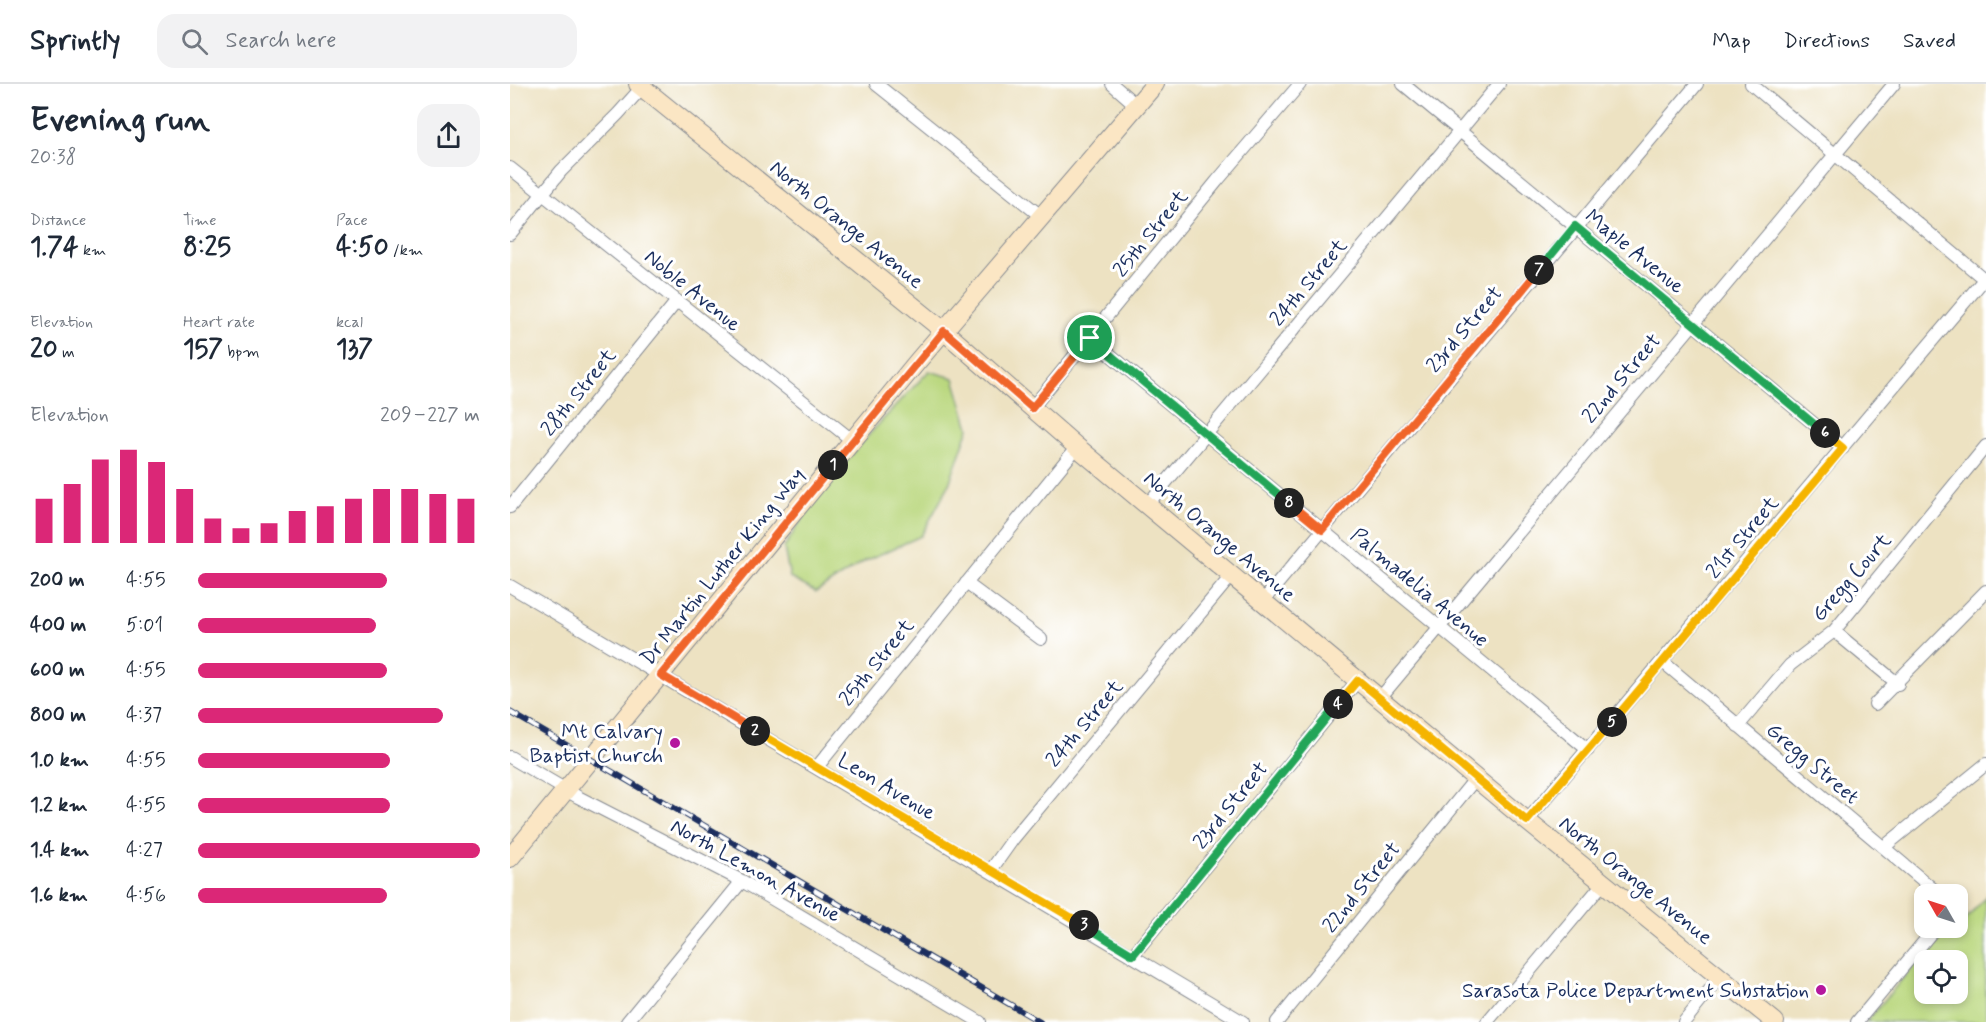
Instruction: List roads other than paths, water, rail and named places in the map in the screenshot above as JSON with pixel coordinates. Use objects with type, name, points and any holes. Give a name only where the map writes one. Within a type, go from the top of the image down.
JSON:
[{"type":"street","points":[[876,84],[1042,217]]},
{"type":"street","points":[[1112,84],[1137,106]]},
{"type":"street","name":"Dr Martin Luther King Way","points":[[510,858],[944,331],[1155,84]]},
{"type":"street","name":"25th Street","points":[[1032,408],[1217,181],[1300,84]]},
{"type":"street","name":"Maple Avenue","points":[[1403,84],[1843,448]]},
{"type":"street","name":"24th Street","points":[[1147,505],[1499,84]]},
{"type":"street","name":"23rd Street","points":[[1263,601],[1575,226],[1697,84]]},
{"type":"street","points":[[1751,84],[1985,278]]},
{"type":"street","name":"22nd Street","points":[[1380,698],[1894,84]]},
{"type":"street","points":[[510,234],[641,85]]},
{"type":"street","name":"North Orange Avenue","points":[[641,85],[944,331],[1077,447],[1527,821],[1605,881],[1775,1022]]},
{"type":"street","name":"Noble Avenue","points":[[510,168],[853,441]]},
{"type":"street","name":"21st Street","points":[[1527,821],[1985,278]]},
{"type":"street","name":"28th Street","points":[[510,507],[677,301]]},
{"type":"street","name":"Palmadelia Avenue","points":[[1090,338],[1588,750]]},
{"type":"street","name":"Gregg Court","points":[[1738,726],[1790,665],[1834,631],[1986,446]]},
{"type":"street","name":"25th Street","points":[[817,767],[1077,447]]},
{"type":"street","name":"24th Street","points":[[991,870],[1013,839],[1232,575]]},
{"type":"street","points":[[966,583],[1041,639]]},
{"type":"street","name":"Leon Avenue","points":[[510,586],[1244,1022]]},
{"type":"street","points":[[1875,704],[1898,684],[1986,591]]},
{"type":"street","points":[[1834,631],[1898,684]]},
{"type":"street","name":"Gregg Street","points":[[1663,662],[1927,884]]},
{"type":"street","name":"23rd Street","points":[[1133,955],[1358,680]]},
{"type":"street","name":"North Lemon Avenue","points":[[510,757],[565,790],[742,881],[980,1022]]},
{"type":"street","points":[[1884,848],[1986,764]]},
{"type":"street","name":"22nd Street","points":[[1277,1022],[1476,778]]},
{"type":"street","points":[[627,1022],[742,881]]},
{"type":"street","points":[[1487,1022],[1605,881]]},
{"type":"street","points":[[1857,1022],[1927,938]]},
{"type":"street","points":[[1684,1022],[1720,977]]},
{"type":"railway","points":[[510,712],[1040,1022]]},
{"type":"place","name":"Mt Calvary Baptist Church","points":[[675,743]]},
{"type":"place","name":"Sarasota Police Department Substation","points":[[1821,990]]}]
